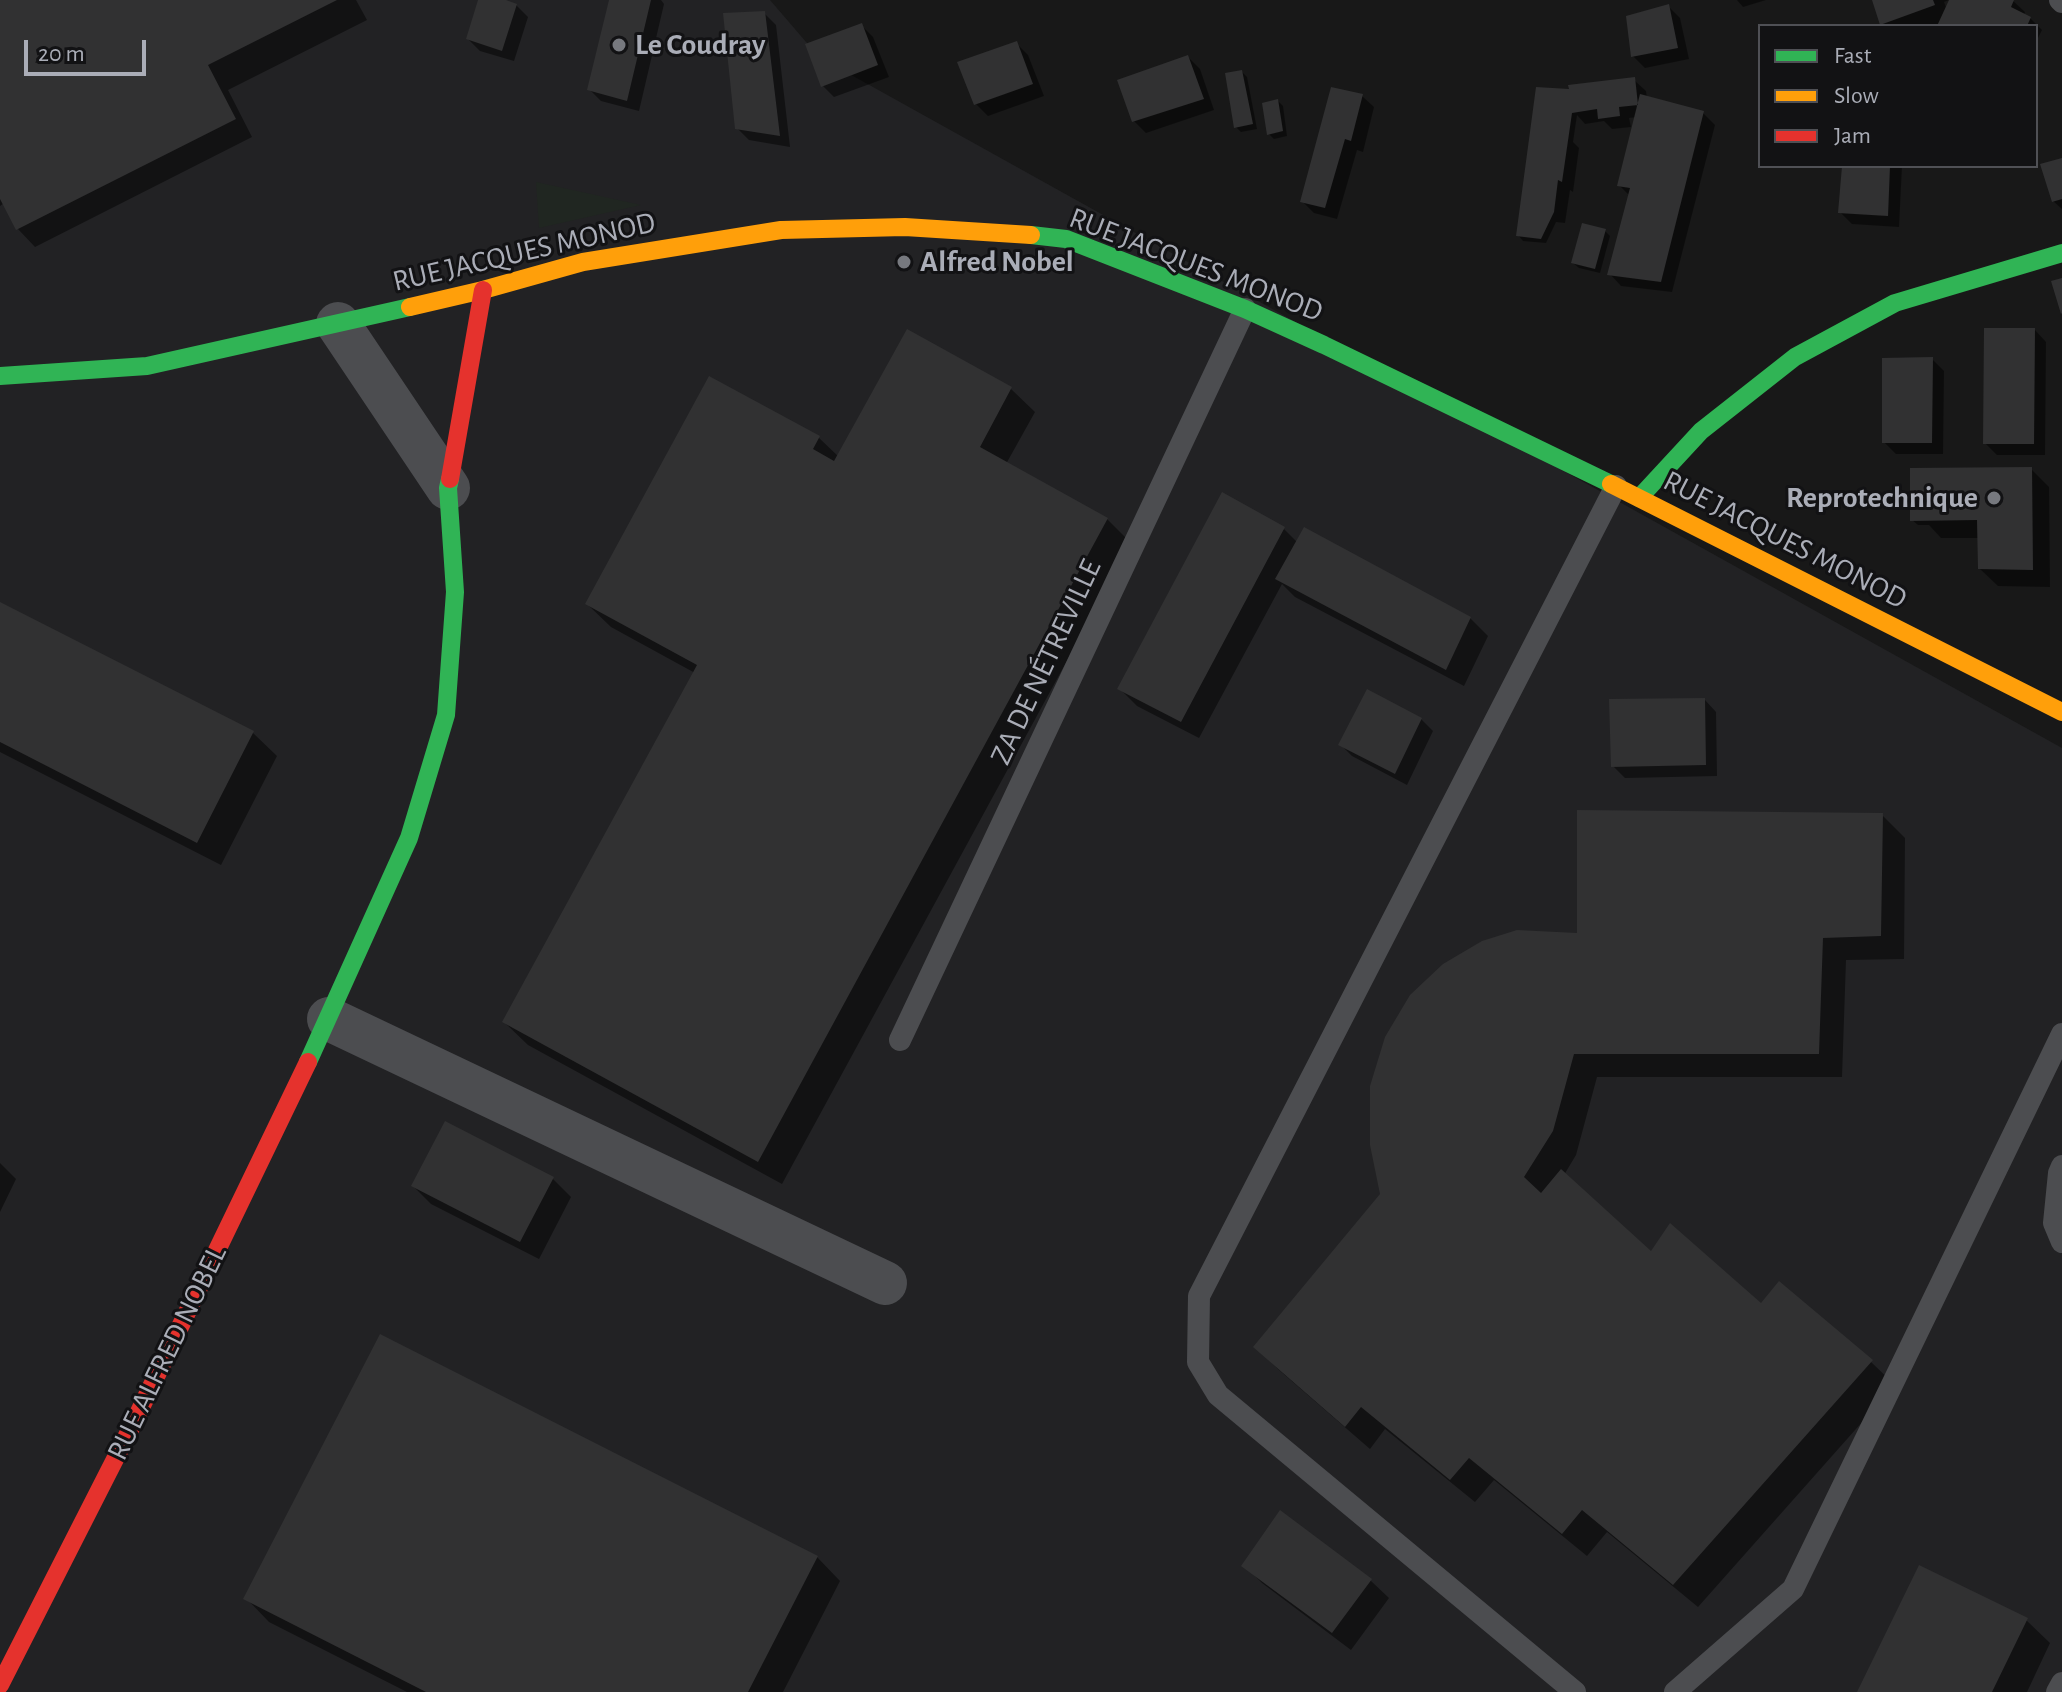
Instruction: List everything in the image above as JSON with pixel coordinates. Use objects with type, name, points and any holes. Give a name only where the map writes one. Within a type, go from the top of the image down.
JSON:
[{"type":"street","name":"RUE JACQUES MONOD","points":[[0,376],[147,366],[483,290],[583,262],[781,230],[905,227],[1066,239],[1245,309],[1324,345],[1616,486],[2062,712]]},
{"type":"street","points":[[1639,498],[1701,431],[1795,357],[1895,303],[2062,253]]},
{"type":"street","name":"RUE ALFRED NOBEL","points":[[0,1685],[137,1416],[329,1019],[409,838],[446,715],[455,592],[448,488],[483,290]]},
{"type":"street","points":[[338,324],[448,488]]},
{"type":"street","points":[[329,1019],[885,1283]]},
{"type":"lane","name":"ZA DE NÉTREVILLE","points":[[900,1040],[1245,309]]},
{"type":"lane","points":[[1575,1692],[1218,1395],[1198,1362],[1199,1296],[1616,486]]},
{"type":"lane","points":[[1675,1692],[1793,1589],[2062,1034]]},
{"type":"lane","points":[[2062,1166],[2054,1223],[2062,1242]]},
{"type":"lane","points":[[2057,1692],[2062,1683]]},
{"type":"shaded area","points":[[0,0],[770,0],[819,57],[2062,748],[2062,1692],[0,1692]]},
{"type":"shaded area","points":[[536,182],[641,205],[539,228]]},
{"type":"building","points":[[0,0],[337,0],[208,65],[236,119],[16,230],[0,199]]},
{"type":"building","points":[[478,0],[506,0],[517,4],[502,51],[466,39]]},
{"type":"building","name":"Le Coudray","points":[[609,0],[651,0],[627,101],[587,90]]},
{"type":"building","points":[[1872,0],[1933,0],[1935,5],[1883,24],[1880,24]]},
{"type":"building","points":[[1949,0],[2014,0],[2011,7],[2031,17],[2028,24],[1938,24]]},
{"type":"building","points":[[1669,4],[1678,48],[1631,57],[1626,16]]},
{"type":"building","points":[[765,11],[780,136],[735,129],[723,13]]},
{"type":"building","points":[[862,23],[878,65],[821,87],[805,44]]},
{"type":"building","points":[[1017,41],[1033,84],[974,105],[957,62]]},
{"type":"building","points":[[1188,55],[1204,99],[1132,122],[1117,80]]},
{"type":"building","points":[[1242,70],[1253,124],[1234,128],[1225,73]]},
{"type":"building","points":[[1635,77],[1638,105],[1619,107],[1620,116],[1598,119],[1597,109],[1572,113],[1562,182],[1558,180],[1554,212],[1541,239],[1516,236],[1536,87],[1569,89],[1568,85]]},
{"type":"building","points":[[1331,87],[1363,94],[1351,141],[1345,139],[1325,208],[1300,202]]},
{"type":"building","points":[[1640,94],[1704,111],[1661,282],[1607,275],[1630,188],[1617,186]]},
{"type":"building","points":[[1278,99],[1283,131],[1267,135],[1262,103]]},
{"type":"building","points":[[2062,158],[2062,199],[2052,202],[2040,164]]},
{"type":"building","points":[[1842,168],[1890,168],[1888,216],[1838,213]]},
{"type":"building","points":[[1582,223],[1606,229],[1595,269],[1571,263]]},
{"type":"building","points":[[2062,278],[2062,313],[2061,314],[2051,281]]},
{"type":"building","points":[[1984,328],[2035,328],[2034,444],[1983,444]]},
{"type":"building","points":[[907,329],[1012,387],[980,447],[1108,518],[758,1162],[502,1022],[697,665],[585,604],[709,376],[820,436],[813,449],[834,461]]},
{"type":"building","points":[[1933,357],[1932,443],[1882,443],[1882,358]]},
{"type":"building","points":[[2032,467],[2033,570],[1978,569],[1977,520],[1910,521],[1910,468]]},
{"type":"building","points":[[1222,492],[1285,527],[1181,722],[1117,689]]},
{"type":"building","points":[[1304,527],[1471,617],[1446,670],[1275,579]]},
{"type":"building","points":[[0,602],[254,731],[197,843],[0,742]]},
{"type":"building","points":[[1367,689],[1422,718],[1395,774],[1338,745]]},
{"type":"building","points":[[1705,698],[1706,765],[1611,767],[1609,699]]},
{"type":"building","points":[[1577,810],[1883,813],[1881,936],[1823,938],[1819,1054],[1574,1054],[1553,1131],[1524,1177],[1541,1193],[1561,1169],[1651,1251],[1670,1223],[1761,1303],[1779,1281],[1873,1360],[1673,1585],[1582,1510],[1562,1534],[1469,1458],[1450,1480],[1361,1407],[1345,1427],[1253,1347],[1380,1194],[1370,1145],[1370,1086],[1385,1037],[1410,995],[1443,964],[1482,941],[1517,930],[1577,933]]},
{"type":"building","points":[[445,1121],[554,1177],[520,1242],[411,1186]]},
{"type":"building","points":[[380,1334],[818,1556],[748,1692],[426,1692],[243,1599]]},
{"type":"building","points":[[1280,1510],[1372,1579],[1332,1633],[1241,1566]]},
{"type":"building","points":[[1919,1565],[2028,1618],[1992,1692],[1857,1692]]},
{"type":"traffic: fast","points":[[1031,235],[1066,239],[1245,309],[1611,484]]},
{"type":"traffic: fast","points":[[1639,498],[1701,431],[1795,357],[1895,303],[2062,253]]},
{"type":"traffic: fast","points":[[0,376],[147,366],[410,307]]},
{"type":"traffic: fast","points":[[308,1062],[409,838],[446,715],[455,592],[450,479]]},
{"type":"traffic: slow","points":[[410,307],[583,262],[781,230],[905,227],[1031,235]]},
{"type":"traffic: slow","points":[[1611,484],[2062,712]]},
{"type":"traffic: jam","points":[[450,479],[483,290]]},
{"type":"traffic: jam","points":[[0,1685],[137,1416],[308,1062]]},
{"type":"place","name":"Le Coudray","points":[[619,45]]},
{"type":"place","name":"Alfred Nobel","points":[[904,262]]},
{"type":"place","name":"Reprotechnique","points":[[1994,498]]}]
